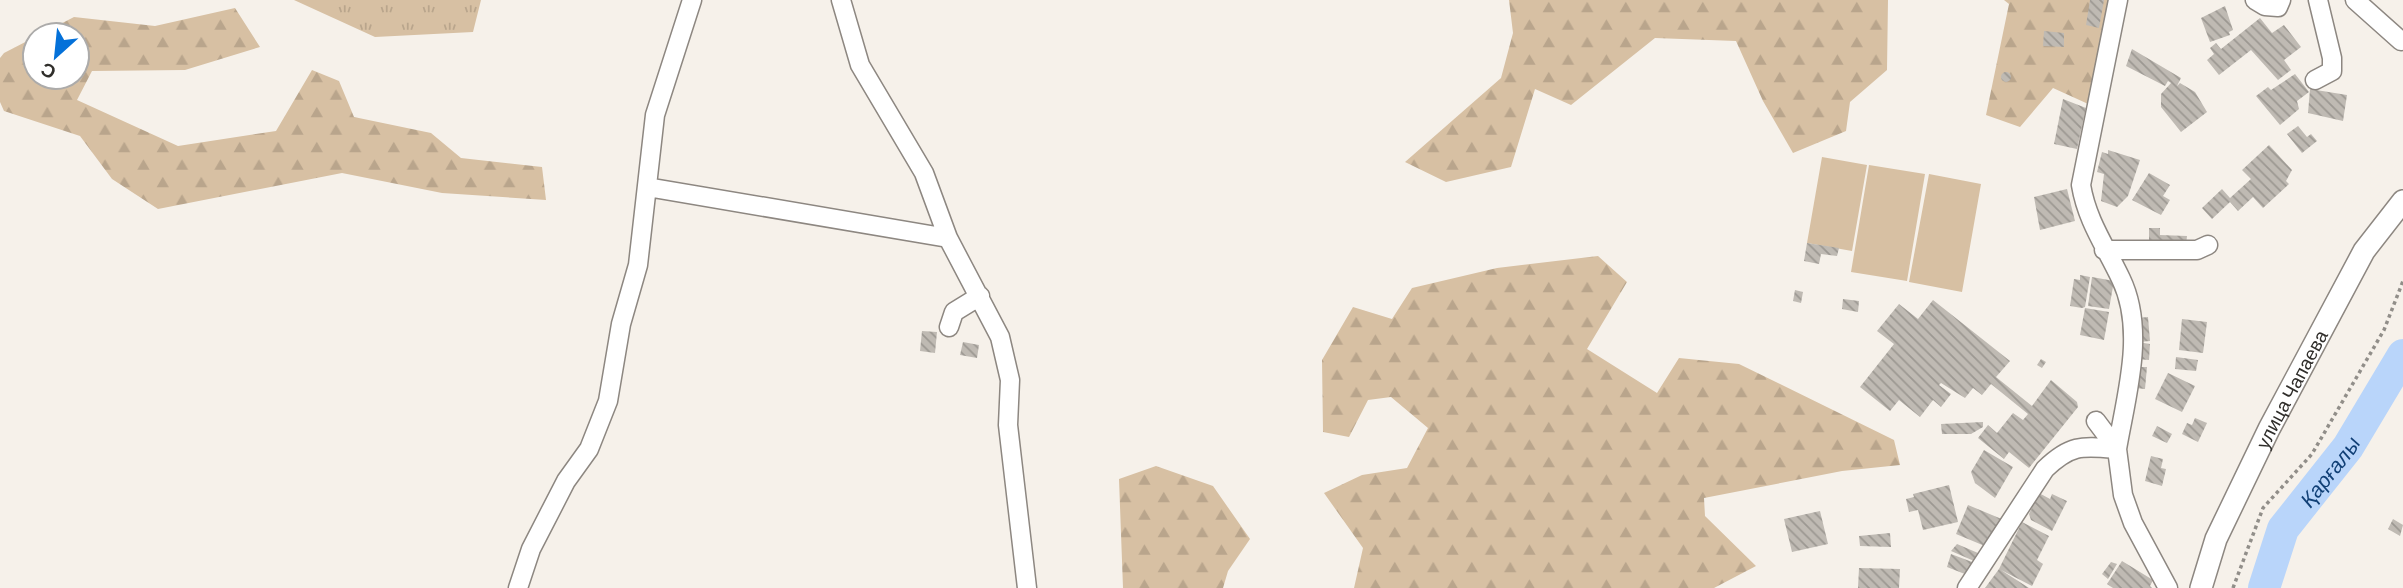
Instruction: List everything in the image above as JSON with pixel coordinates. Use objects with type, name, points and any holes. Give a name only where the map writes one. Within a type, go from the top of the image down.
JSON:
[{"type":"street","points":[[518,588],[531,549],[566,481],[589,449],[608,401],[621,324],[638,265],[655,115],[692,0]]},
{"type":"street","points":[[841,0],[860,65],[924,173],[948,238],[1000,337],[1010,380],[1009,425],[1027,588]]},
{"type":"street","points":[[2118,0],[2081,185],[2085,209],[2122,281],[2131,317],[2132,355],[2117,449],[2123,495],[2133,523],[2168,588]]},
{"type":"street","points":[[2255,0],[2265,6],[2278,7],[2281,0]]},
{"type":"street","points":[[2315,80],[2332,71],[2332,58],[2318,0]]},
{"type":"street","points":[[2355,0],[2402,45]]},
{"type":"street","points":[[647,187],[948,238]]},
{"type":"street","name":"улица Чапаева","points":[[2201,588],[2216,539],[2269,429],[2364,250],[2403,201]]},
{"type":"street","points":[[2104,250],[2197,250],[2208,245]]},
{"type":"street","points":[[949,327],[954,312],[980,296]]},
{"type":"street","points":[[2096,421],[2117,449]]},
{"type":"street","points":[[1967,588],[2045,469],[2061,454],[2080,446],[2117,449]]},
{"type":"path","points":[[2233,588],[2263,508],[2312,453],[2384,330],[2403,281]]},
{"type":"green space","points":[[294,0],[481,0],[473,32],[375,37]]},
{"type":"green space","points":[[1509,0],[1888,0],[1887,70],[1850,102],[1846,131],[1793,153],[1763,101],[1736,41],[1655,38],[1571,105],[1535,89],[1511,167],[1446,182],[1405,162],[1501,78],[1513,33]]},
{"type":"green space","points":[[2004,0],[2114,0],[2097,108],[2053,88],[2020,127],[1986,115],[2009,4]]},
{"type":"green space","points":[[235,8],[260,47],[185,70],[91,73],[91,21],[66,21],[74,17],[155,26]]},
{"type":"green space","points":[[21,44],[21,91],[82,91],[77,100],[178,146],[276,131],[312,70],[339,81],[354,117],[431,133],[461,158],[542,167],[546,200],[442,193],[342,173],[158,209],[112,179],[80,136],[4,111],[0,102],[0,58]]},
{"type":"green space","points":[[1822,157],[1867,165],[1852,251],[1807,243]]},
{"type":"green space","points":[[1869,165],[1925,174],[1907,281],[1851,272]]},
{"type":"green space","points":[[1929,174],[1981,184],[1962,292],[1909,282]]},
{"type":"green space","points":[[1598,256],[1627,282],[1587,349],[1657,393],[1679,358],[1739,364],[1894,440],[1900,465],[1842,471],[1704,498],[1705,516],[1756,566],[1714,588],[1354,588],[1363,548],[1324,493],[1362,475],[1407,468],[1428,428],[1391,397],[1368,400],[1349,437],[1323,432],[1322,360],[1353,307],[1392,319],[1412,288],[1497,268]]},
{"type":"green space","points":[[1156,466],[1213,486],[1250,539],[1228,571],[1223,588],[1123,588],[1119,479]]},
{"type":"building","points":[[2090,0],[2104,0],[2099,28],[2086,25]]},
{"type":"building","points":[[2225,6],[2233,30],[2229,32],[2230,35],[2210,42],[2201,18]]},
{"type":"building","points":[[2260,18],[2272,33],[2284,25],[2301,47],[2284,60],[2291,70],[2278,80],[2251,50],[2219,75],[2207,60],[2214,54],[2210,48],[2216,43],[2221,49]]},
{"type":"building","points":[[2044,31],[2064,33],[2064,47],[2043,46]]},
{"type":"building","points":[[2132,49],[2181,78],[2177,86],[2180,83],[2195,92],[2207,112],[2181,132],[2161,107],[2161,94],[2171,83],[2168,81],[2165,86],[2126,66]]},
{"type":"building","points":[[2006,72],[2010,73],[2010,81],[2006,82],[2002,81],[2001,77],[2002,73]]},
{"type":"building","points":[[2295,74],[2309,92],[2297,101],[2299,109],[2280,125],[2256,96],[2268,87],[2271,90]]},
{"type":"building","points":[[2310,89],[2347,95],[2343,121],[2308,113]]},
{"type":"building","points":[[2063,99],[2086,108],[2077,149],[2054,144]]},
{"type":"building","points":[[2298,126],[2307,137],[2311,134],[2317,141],[2302,153],[2287,134]]},
{"type":"building","points":[[2269,145],[2292,170],[2286,181],[2289,184],[2263,208],[2253,197],[2238,211],[2230,202],[2212,219],[2202,208],[2222,189],[2230,198],[2251,179],[2242,170]]},
{"type":"building","points":[[2108,150],[2140,160],[2128,196],[2117,207],[2101,201],[2104,174],[2097,172],[2102,152],[2108,154]]},
{"type":"building","points":[[2149,173],[2170,185],[2163,196],[2170,200],[2161,215],[2132,200]]},
{"type":"building","points":[[2067,189],[2075,221],[2040,230],[2034,197]]},
{"type":"building","points":[[2149,228],[2160,228],[2160,235],[2187,236],[2186,245],[2149,244]]},
{"type":"building","points":[[1807,243],[1839,248],[1837,256],[1821,254],[1819,264],[1804,261]]},
{"type":"building","points":[[2080,275],[2090,277],[2085,307],[2082,308],[2070,306],[2074,279],[2080,280]]},
{"type":"building","points":[[2092,277],[2114,281],[2109,309],[2088,306]]},
{"type":"building","points":[[1795,290],[1803,292],[1801,303],[1793,301]]},
{"type":"building","points":[[1843,299],[1859,301],[1858,312],[1842,309]]},
{"type":"building","points":[[1933,300],[2010,361],[1996,377],[2032,406],[2051,380],[2077,402],[2078,407],[2029,468],[2009,452],[2004,459],[1978,438],[1988,425],[1997,433],[2013,413],[2023,420],[2028,414],[1991,384],[1982,395],[1973,388],[1965,398],[1941,383],[1939,385],[1951,394],[1941,407],[1933,400],[1920,417],[1899,400],[1890,411],[1860,387],[1894,344],[1877,331],[1899,304],[1918,319]]},
{"type":"building","points":[[2085,308],[2109,312],[2104,340],[2080,335]]},
{"type":"building","points":[[2148,317],[2150,341],[2140,342],[2138,318]]},
{"type":"building","points":[[2182,319],[2207,322],[2203,353],[2179,350]]},
{"type":"building","points":[[922,331],[937,332],[935,353],[920,351]]},
{"type":"building","points":[[963,342],[979,345],[977,358],[960,355]]},
{"type":"building","points":[[2138,342],[2150,344],[2149,360],[2137,359]]},
{"type":"building","points":[[2176,357],[2198,360],[2196,371],[2175,369]]},
{"type":"building","points":[[2041,359],[2046,362],[2042,368],[2037,365]]},
{"type":"building","points":[[2136,367],[2147,367],[2145,389],[2135,388]]},
{"type":"building","points":[[2168,373],[2195,386],[2182,412],[2155,399]]},
{"type":"building","points":[[2195,418],[2207,423],[2198,442],[2182,434],[2187,423],[2192,425]]},
{"type":"building","points":[[1983,422],[1983,427],[1971,434],[1942,434],[1941,424]]},
{"type":"building","points":[[2157,426],[2172,434],[2167,443],[2152,436]]},
{"type":"building","points":[[1984,450],[2013,467],[1995,498],[1975,483],[1971,472]]},
{"type":"building","points":[[2151,456],[2163,459],[2161,468],[2166,469],[2162,486],[2145,481]]},
{"type":"building","points":[[1949,485],[1958,522],[1923,530],[1918,510],[1909,512],[1906,499],[1914,497],[1913,494]]},
{"type":"building","points":[[2039,493],[2050,499],[2052,494],[2067,501],[2052,531],[2031,520],[2029,514]]},
{"type":"building","points":[[1968,505],[2004,520],[1992,549],[1956,534]]},
{"type":"building","points":[[1820,511],[1828,544],[1792,552],[1784,519]]},
{"type":"building","points":[[2393,519],[2403,525],[2400,536],[2388,529]]},
{"type":"building","points":[[2022,522],[2049,536],[2037,560],[2043,564],[2032,586],[2001,570],[2029,588],[1985,588],[1999,569]]},
{"type":"building","points":[[1890,533],[1891,547],[1860,546],[1859,536]]},
{"type":"building","points":[[1957,544],[1985,556],[1981,564],[1951,551]]},
{"type":"building","points":[[1951,554],[1980,565],[1975,578],[1947,567]]},
{"type":"building","points":[[2122,561],[2153,580],[2150,586],[2152,588],[2113,588],[2107,584]]},
{"type":"building","points":[[2111,562],[2117,564],[2108,579],[2102,574]]},
{"type":"building","points":[[1859,568],[1900,569],[1899,588],[1858,588]]},
{"type":"waterway","name":"Қарғалы","points":[[2264,588],[2283,529],[2348,447],[2403,355]]}]
